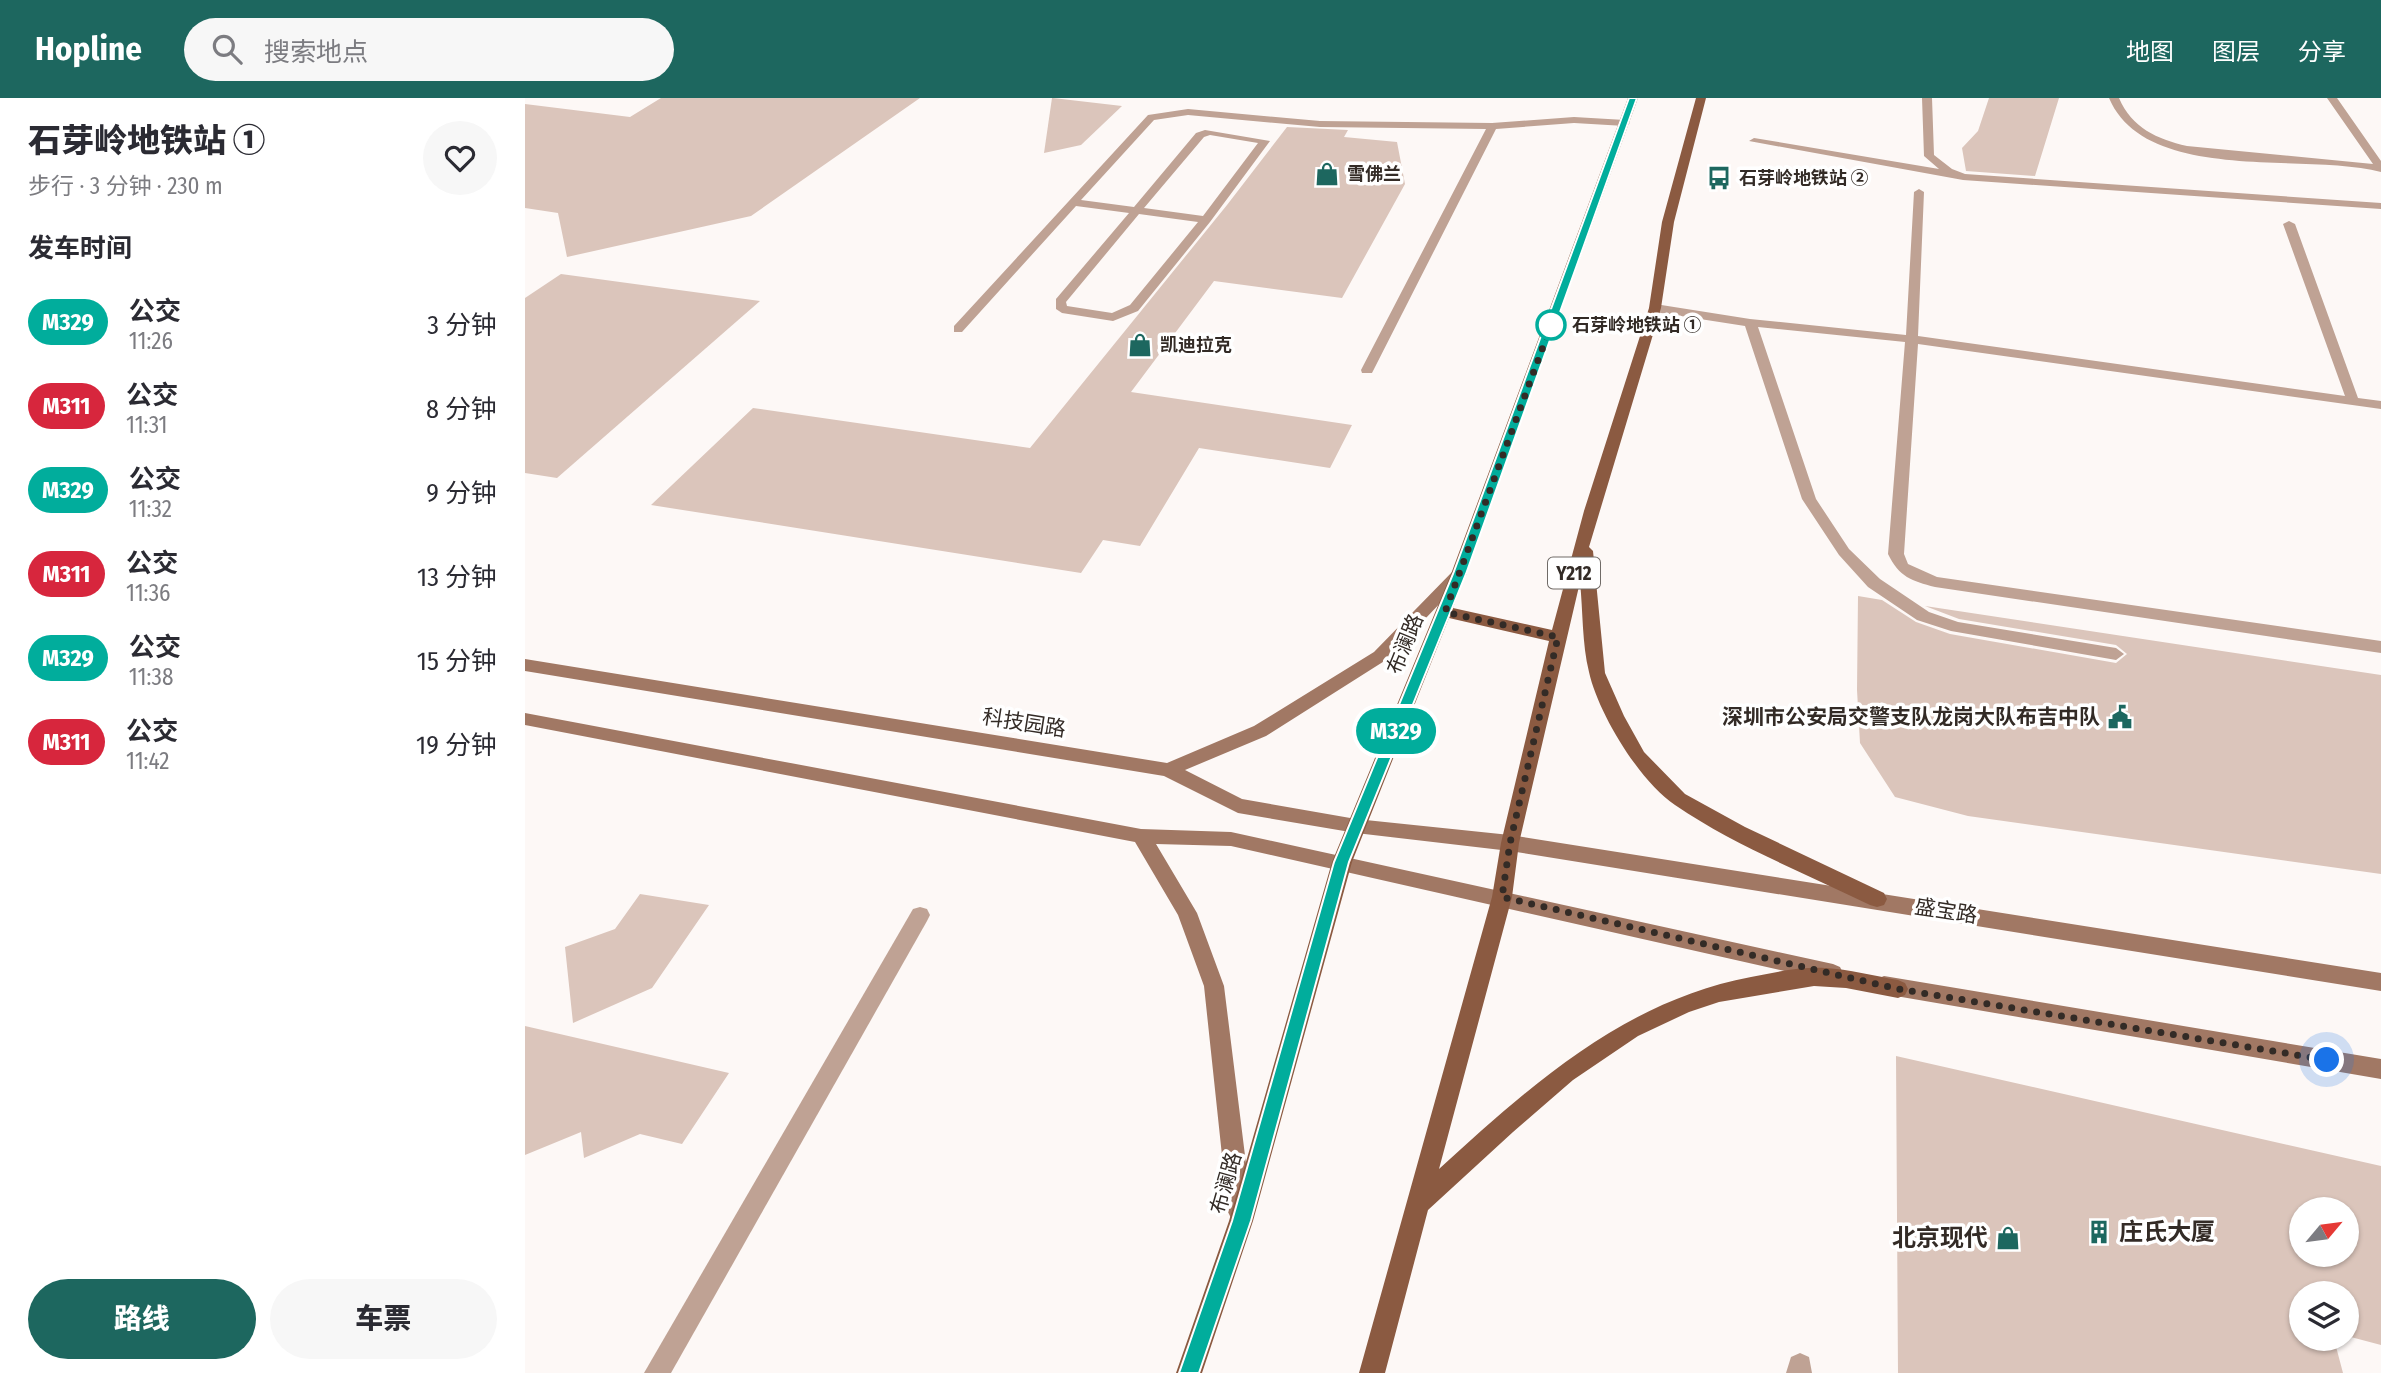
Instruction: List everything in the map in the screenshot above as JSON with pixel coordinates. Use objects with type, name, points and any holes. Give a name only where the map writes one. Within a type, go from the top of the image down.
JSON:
[{"type":"main road","name":"布澜路","points":[[1189,1373],[1241,1221],[1342,862],[1445,612],[1633,98]]},
{"type":"main road","name":"Y212","points":[[1372,1373],[1502,897],[1510,843],[1584,536],[1654,308],[1668,222],[1701,98]]},
{"type":"main road","points":[[1584,536],[1597,673],[1615,716],[1638,757],[1679,799],[1738,832],[1877,899]]},
{"type":"main road","points":[[1168,770],[1260,731],[1380,656],[1459,574]]},
{"type":"main road","points":[[1445,612],[1558,637]]},
{"type":"main road","name":"科技园路","points":[[525,665],[1168,770],[1238,806],[1356,826],[1510,843]]},
{"type":"main road","points":[[525,719],[1141,836],[1231,839],[1502,897],[1898,989]]},
{"type":"main road","points":[[1141,836],[1187,913],[1214,986],[1241,1221]]},
{"type":"main road","name":"盛宝路","points":[[1510,843],[1877,899],[2381,982]]},
{"type":"main road","points":[[1419,1203],[1553,1086],[1614,1040],[1666,1011],[1745,986],[1817,977],[2381,1069]]},
{"type":"street","points":[[1927,98],[1929,156],[1948,171],[1963,177]]},
{"type":"street","points":[[2114,98],[2119,113],[2126,122],[2175,147],[2199,152],[2381,169]]},
{"type":"street","points":[[2332,98],[2381,169]]},
{"type":"street","points":[[958,329],[1151,117],[1169,113],[1320,124],[1492,126],[1574,120],[1625,123]]},
{"type":"street","points":[[1367,370],[1492,126]]},
{"type":"street","points":[[1203,133],[1265,141],[1206,220],[1134,308],[1113,317],[1062,309],[1060,302],[1203,133]]},
{"type":"street","points":[[1754,141],[1963,177],[2381,206]]},
{"type":"street","points":[[1919,192],[1913,339],[1896,554],[1902,566],[1911,573],[1935,582],[2381,647]]},
{"type":"street","points":[[1071,202],[1206,220]]},
{"type":"street","points":[[2290,224],[2353,401]]},
{"type":"street","points":[[1654,308],[1750,323],[1913,339],[2381,404]]},
{"type":"street","points":[[1750,323],[1809,499],[1844,552],[1874,583],[1923,616],[1957,627],[2116,654]]},
{"type":"street","points":[[657,1373],[920,915]]},
{"type":"building","points":[[661,98],[920,98],[751,216],[567,257],[558,213],[525,208],[525,104],[630,117]]},
{"type":"building","points":[[1052,98],[1122,106],[1081,145],[1044,153]]},
{"type":"building","points":[[1989,98],[2059,98],[2035,176],[1966,171],[1962,148],[1978,131]]},
{"type":"building","points":[[1287,127],[1348,130],[1344,137],[1397,142],[1405,184],[1342,298],[1214,281],[1131,392],[1352,425],[1330,468],[1199,448],[1140,546],[1103,540],[1081,573],[651,505],[753,408],[1030,448]]},
{"type":"building","points":[[561,274],[760,301],[557,478],[525,473],[525,298]]},
{"type":"building","name":"深圳市公安局交警支队龙岗大队布吉中队","points":[[1858,596],[1882,600],[1916,622],[1950,634],[2116,663],[2127,654],[2116,645],[1959,619],[1925,606],[2381,675],[2381,874],[1968,816],[1895,797],[1860,743],[1857,690]]},
{"type":"building","points":[[640,894],[709,905],[652,988],[573,1023],[565,947],[615,929]]},
{"type":"building","points":[[525,1026],[729,1073],[682,1144],[640,1134],[584,1158],[581,1132],[525,1155]]},
{"type":"building","name":"庄氏大厦","points":[[1896,1056],[2381,1166],[2381,1345],[2359,1339],[2359,1281],[2289,1281],[2289,1351],[2337,1351],[2343,1373],[1898,1373]]},
{"type":"bus line","name":"M329","points":[[1189,1373],[1241,1221],[1342,862],[1445,612],[1633,98]]},
{"type":"place","name":"雪佛兰","points":[[1327,174]]},
{"type":"place","name":"石芽岭地铁站 ②","points":[[1719,178]]},
{"type":"place","name":"石芽岭地铁站 ①","points":[[1551,325]]},
{"type":"place","name":"凯迪拉克","points":[[1140,345]]},
{"type":"place","name":"深圳市公安局交警支队龙岗大队布吉中队","points":[[2120,717]]},
{"type":"place","name":"庄氏大厦","points":[[2099,1232]]},
{"type":"place","name":"北京现代","points":[[2008,1238]]},
{"type":"route","points":[[1551,325],[1445,612],[1558,637],[1510,843],[1502,897],[1898,989],[2327,1060]]}]
